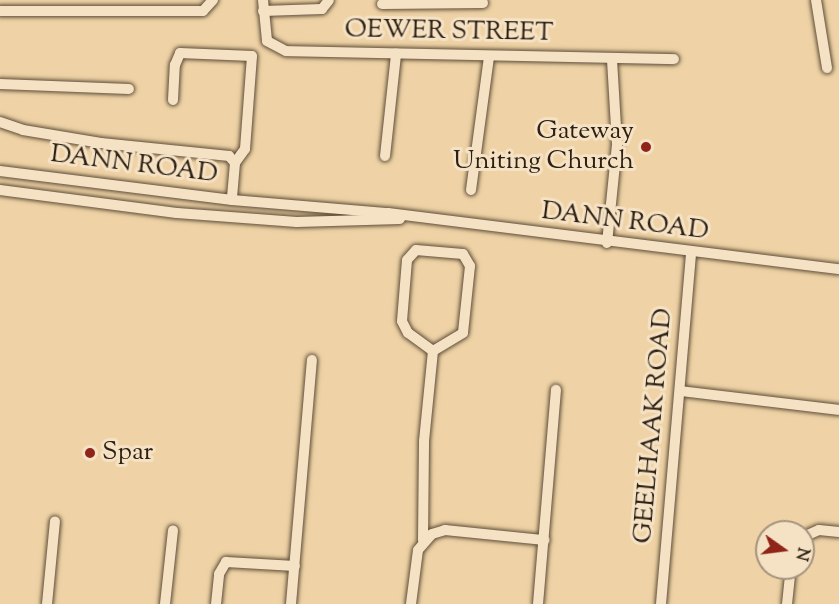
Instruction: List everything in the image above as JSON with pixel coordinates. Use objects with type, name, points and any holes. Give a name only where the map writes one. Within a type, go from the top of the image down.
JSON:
[{"type":"street","points":[[0,11],[32,5],[203,11],[213,0]]},
{"type":"street","points":[[263,5],[322,9],[329,0]]},
{"type":"street","points":[[816,0],[827,68]]},
{"type":"street","points":[[382,4],[483,3]]},
{"type":"street","name":"OEWER STREET","points":[[263,5],[264,31],[275,48],[396,54],[674,59]]},
{"type":"street","points":[[173,100],[175,65],[180,53],[252,56],[245,149],[235,163],[232,200]]},
{"type":"street","points":[[385,156],[396,54]]},
{"type":"street","points":[[471,190],[489,56]]},
{"type":"street","points":[[607,243],[617,144],[612,59]]},
{"type":"street","points":[[0,84],[129,89]]},
{"type":"street","points":[[0,122],[23,130],[101,143],[229,156],[235,163]]},
{"type":"street","name":"DANN ROAD","points":[[0,171],[232,200],[388,213],[406,218],[607,243],[839,269]]},
{"type":"street","name":"DANN ROAD","points":[[0,190],[177,213],[297,222],[406,218]]},
{"type":"street","points":[[416,250],[463,254],[470,266],[463,333],[433,351],[408,333],[402,321],[407,260],[416,250]]},
{"type":"street","name":"GEELHAAK ROAD","points":[[661,604],[691,252]]},
{"type":"street","points":[[411,604],[416,556],[423,540],[424,441],[433,351]]},
{"type":"street","points":[[291,604],[312,360]]},
{"type":"street","points":[[538,604],[556,390]]},
{"type":"street","points":[[680,391],[839,410]]},
{"type":"street","points":[[47,604],[56,521]]},
{"type":"street","points":[[165,604],[172,530]]},
{"type":"street","points":[[423,540],[445,531],[544,540]]},
{"type":"street","points":[[815,532],[839,532]]},
{"type":"street","points":[[216,604],[219,574],[226,562],[295,566]]},
{"type":"street","points":[[787,604],[790,580]]},
{"type":"place","name":"Gateway Uniting Church","points":[[646,147]]},
{"type":"place","name":"Spar","points":[[90,453]]}]
